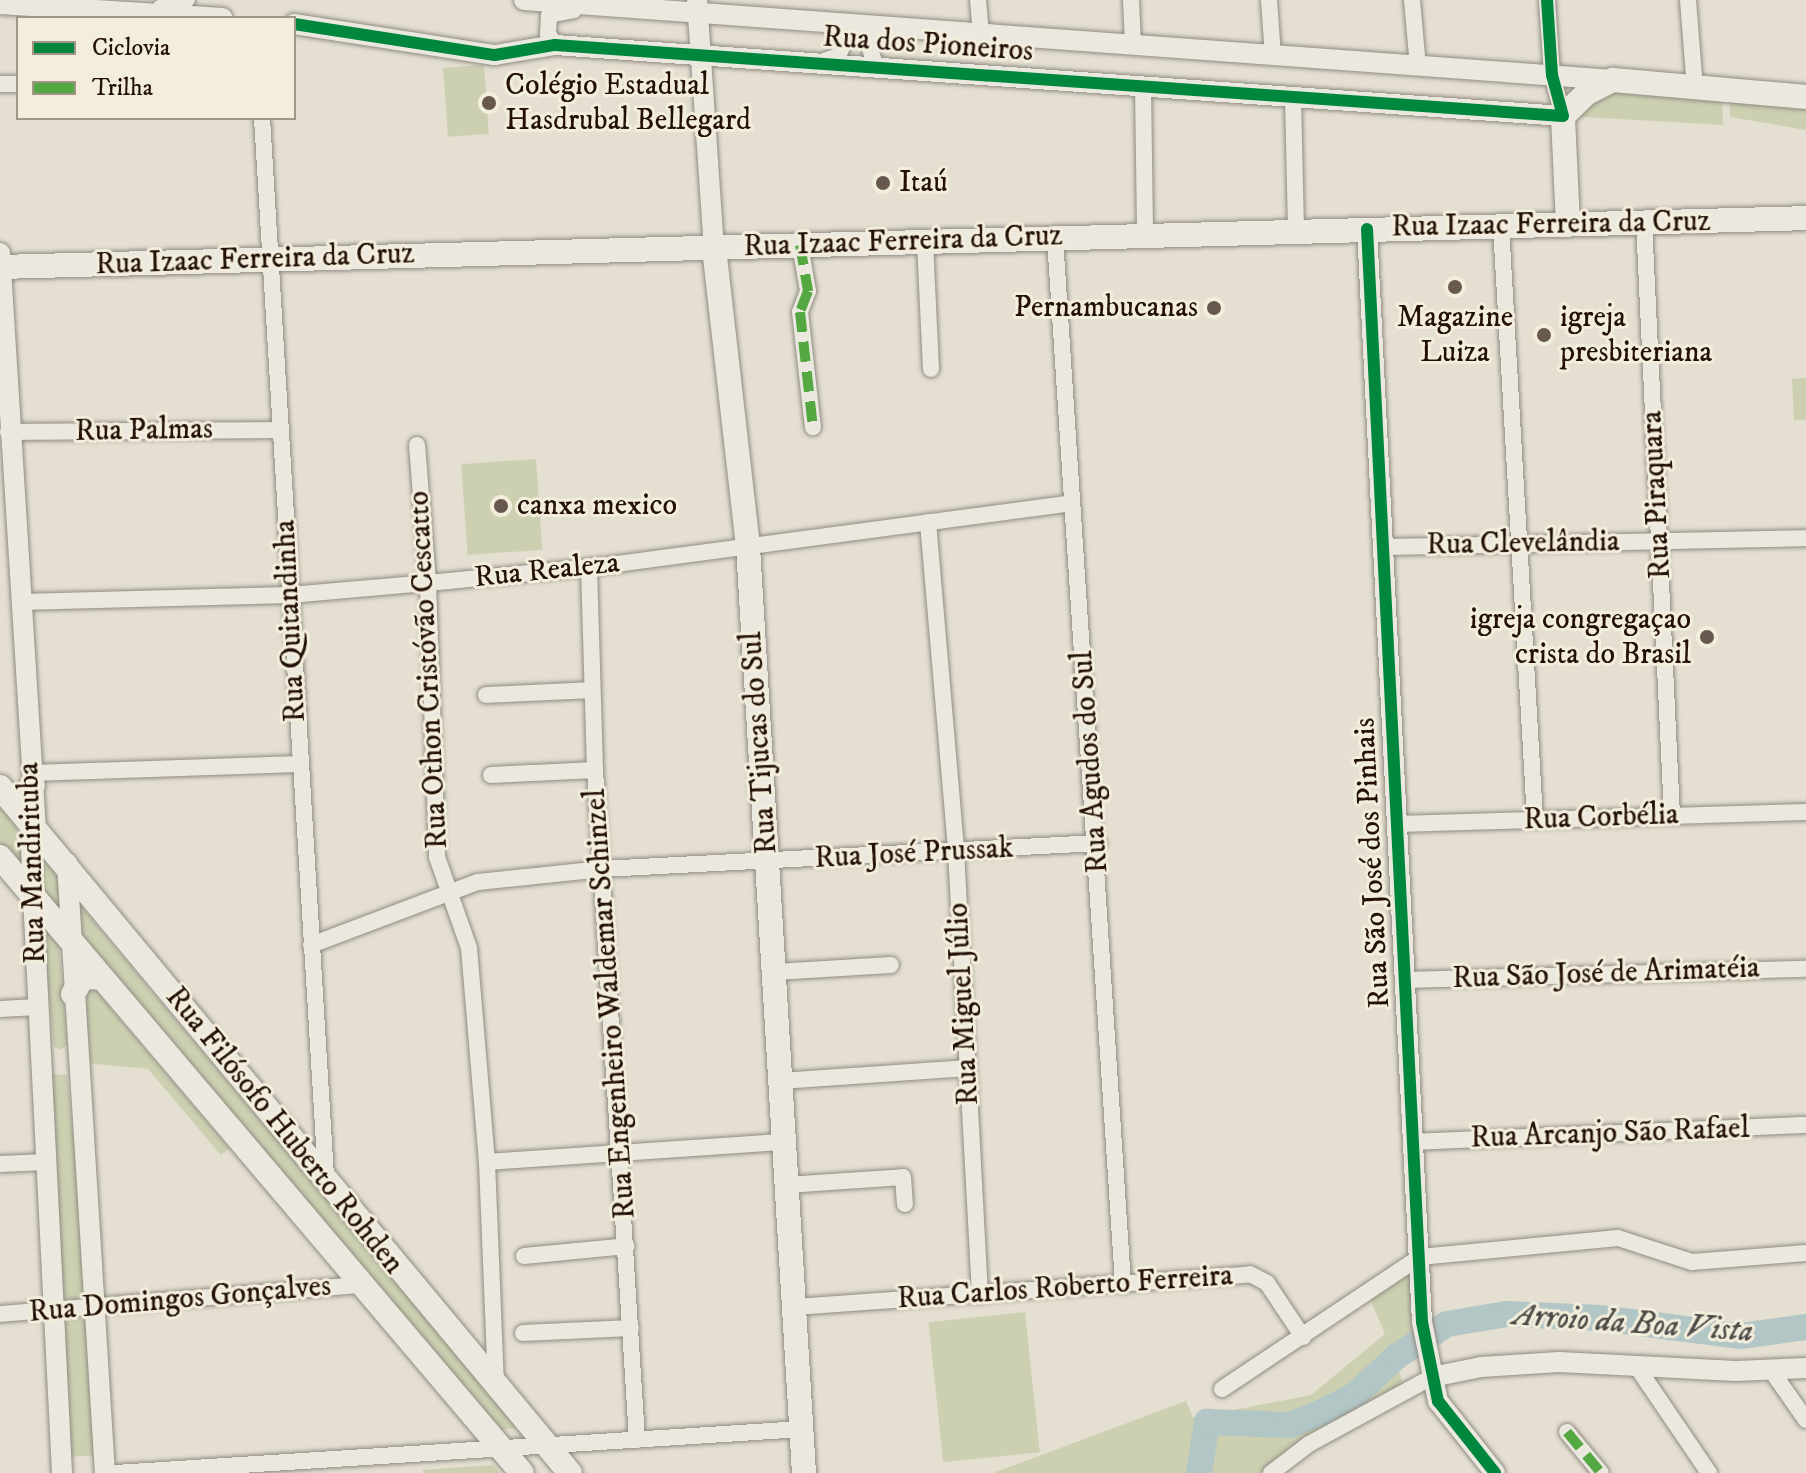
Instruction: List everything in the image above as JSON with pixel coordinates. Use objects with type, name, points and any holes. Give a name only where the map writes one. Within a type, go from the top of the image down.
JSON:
[{"type":"main road","name":"Rua dos Pioneiros","points":[[1613,80],[1806,97]]},
{"type":"main road","points":[[1568,224],[1563,116],[1575,100],[1613,80]]},
{"type":"main road","name":"Rua Izaac Ferreira da Cruz","points":[[0,267],[1806,218]]},
{"type":"main road","name":"Rua Tijucas do Sul","points":[[714,248],[748,547],[804,1473]]},
{"type":"main road","points":[[4,792],[23,798],[32,779]]},
{"type":"main road","name":"Rua Filósofo Huberto Rohden","points":[[4,792],[67,863],[327,1186],[570,1473]]},
{"type":"main road","name":"Rua Filósofo Huberto Rohden","points":[[0,857],[522,1473]]},
{"type":"main road","points":[[73,994],[83,977],[100,978]]},
{"type":"street","points":[[114,11],[171,8],[187,0]]},
{"type":"street","name":"Rua dos Pioneiros","points":[[524,0],[616,8],[698,7],[833,24],[1613,80]]},
{"type":"street","points":[[978,0],[981,35]]},
{"type":"street","points":[[1131,0],[1133,46]]},
{"type":"street","points":[[1269,0],[1273,56]]},
{"type":"street","points":[[1412,0],[1418,67]]},
{"type":"street","points":[[1547,0],[1552,75],[1563,116]]},
{"type":"street","points":[[1688,0],[1695,88]]},
{"type":"street","points":[[0,4],[192,16]]},
{"type":"street","name":"Rua Tijucas do Sul","points":[[698,7],[714,248]]},
{"type":"street","points":[[555,45],[546,24],[557,11],[616,8]]},
{"type":"street","name":"Rua dos Pioneiros","points":[[296,24],[356,31],[447,51],[495,55],[555,45],[1563,116]]},
{"type":"street","points":[[815,63],[838,56],[843,45],[833,24]]},
{"type":"street","points":[[876,68],[870,48],[875,38],[895,28]]},
{"type":"street","points":[[1143,87],[1145,236]]},
{"type":"street","points":[[1293,97],[1296,231]]},
{"type":"street","name":"Rua Quitandinha","points":[[262,120],[327,1186]]},
{"type":"street","name":"Rua Piraquara","points":[[1644,222],[1672,816]]},
{"type":"street","points":[[1501,226],[1535,820]]},
{"type":"street","name":"Rua São José dos Pinhais","points":[[1367,229],[1422,1322],[1438,1401],[1495,1473]]},
{"type":"street","name":"Rua Agudos do Sul","points":[[1055,238],[1098,843],[1123,1285]]},
{"type":"street","points":[[925,242],[931,369]]},
{"type":"street","points":[[800,245],[808,291],[800,312],[813,427]]},
{"type":"street","name":"Rua Mandirituba","points":[[0,253],[8,432],[36,830],[31,844],[33,896],[62,1473]]},
{"type":"street","name":"Rua Palmas","points":[[8,432],[280,430]]},
{"type":"street","name":"Rua Othon Cristóvão Cescatto","points":[[417,445],[428,583],[437,857],[469,948],[487,1162],[496,1388]]},
{"type":"street","name":"Rua Realeza","points":[[20,602],[290,595],[428,583],[589,567],[1072,503]]},
{"type":"street","name":"Rua Miguel Júlio","points":[[928,522],[956,851],[980,1295]]},
{"type":"street","name":"Rua Clevelândia","points":[[1384,547],[1806,538]]},
{"type":"street","name":"Rua Engenheiro Waldemar Schinzel","points":[[589,567],[595,770],[622,1155],[637,1440]]},
{"type":"street","points":[[486,695],[591,690]]},
{"type":"street","points":[[32,779],[300,764]]},
{"type":"street","points":[[491,775],[595,770]]},
{"type":"street","name":"Rua Corbélia","points":[[1397,824],[1806,812]]},
{"type":"street","name":"Rua José Prussak","points":[[311,945],[450,897],[478,882],[602,869],[768,863],[1098,843]]},
{"type":"street","name":"Rua Mandirituba","points":[[67,863],[69,940],[105,1473]]},
{"type":"street","points":[[775,972],[891,965]]},
{"type":"street","name":"Rua São José de Arimatéia","points":[[1405,980],[1806,969]]},
{"type":"street","points":[[0,1009],[38,1007]]},
{"type":"street","points":[[40,1048],[47,1059],[59,1063],[69,1060],[77,1047]]},
{"type":"street","points":[[781,1081],[968,1068]]},
{"type":"street","points":[[299,1152],[316,1148],[322,1123]]},
{"type":"street","name":"Rua Arcanjo São Rafael","points":[[1414,1142],[1806,1125]]},
{"type":"street","points":[[487,1162],[784,1142]]},
{"type":"street","points":[[0,1164],[46,1162]]},
{"type":"street","points":[[787,1185],[903,1177],[905,1204]]},
{"type":"street","points":[[1222,1389],[1420,1257],[1618,1238],[1692,1262],[1806,1253]]},
{"type":"street","points":[[524,1256],[627,1246]]},
{"type":"street","name":"Rua Carlos Roberto Ferreira","points":[[795,1307],[1258,1276],[1303,1337]]},
{"type":"street","name":"Rua Domingos Gonçalves","points":[[0,1314],[361,1285]]},
{"type":"street","points":[[464,1350],[486,1343],[495,1320]]},
{"type":"street","points":[[523,1333],[631,1328]]},
{"type":"street","points":[[1635,1364],[1709,1473]]},
{"type":"street","points":[[1276,1471],[1309,1444],[1432,1377],[1481,1367],[1635,1364],[1771,1370],[1806,1368]]},
{"type":"street","points":[[1771,1370],[1806,1420]]},
{"type":"street","points":[[116,1473],[275,1468],[802,1429]]},
{"type":"street","points":[[1567,1432],[1601,1473]]},
{"type":"green space","points":[[484,65],[489,134],[448,137],[443,68]]},
{"type":"green space","points":[[1615,82],[1722,91],[1723,125],[1567,116]]},
{"type":"green space","points":[[1730,91],[1806,98],[1806,130],[1730,117]]},
{"type":"green space","points":[[1806,378],[1806,420],[1794,420],[1792,379]]},
{"type":"green space","name":"canxa mexico","points":[[536,459],[542,550],[468,555],[461,464]]},
{"type":"green space","points":[[0,807],[20,833],[22,870],[0,842]]},
{"type":"green space","points":[[38,855],[58,875],[59,913],[40,890]]},
{"type":"green space","points":[[74,898],[520,1428],[496,1430],[73,932]]},
{"type":"green space","points":[[42,923],[59,945],[67,1045],[60,1050],[54,1046]]},
{"type":"green space","points":[[91,985],[229,1148],[221,1155],[148,1069],[85,1063],[83,990]]},
{"type":"green space","points":[[52,1074],[67,1075],[82,1221],[86,1293],[74,1300],[61,1295]]},
{"type":"green space","points":[[1414,1269],[1419,1337],[1394,1353],[1404,1388],[1325,1440],[1260,1473],[993,1473],[1186,1401],[1193,1418],[1311,1395],[1385,1334],[1369,1296]]},
{"type":"green space","points":[[1025,1312],[1040,1452],[943,1462],[929,1322]]},
{"type":"green space","points":[[78,1315],[86,1318],[97,1455],[69,1457],[64,1320]]},
{"type":"green space","points":[[493,1465],[500,1473],[423,1473],[423,1470]]},
{"type":"waterway","name":"Arroio da Boa Vista","points":[[1199,1473],[1207,1422],[1290,1425],[1323,1412],[1355,1395],[1397,1356],[1447,1324],[1507,1314],[1600,1318],[1741,1336],[1806,1327]]},
{"type":"marked path","points":[[800,245],[808,291],[800,312],[813,427]]},
{"type":"marked path","points":[[1567,1432],[1601,1473]]},
{"type":"cycle path","points":[[296,24],[495,55],[555,45],[1563,116],[1552,75],[1547,0]]},
{"type":"cycle path","points":[[1367,229],[1422,1322],[1438,1401],[1495,1473]]},
{"type":"place","name":"Colégio Estadual Hasdrubal Bellegard","points":[[489,103]]},
{"type":"place","name":"Itaú","points":[[883,183]]},
{"type":"place","name":"Magazine Luiza","points":[[1455,287]]},
{"type":"place","name":"Pernambucanas","points":[[1214,308]]},
{"type":"place","name":"igreja presbiteriana","points":[[1544,335]]},
{"type":"place","name":"canxa mexico","points":[[501,506]]},
{"type":"place","name":"igreja congregaçao crista do Brasil","points":[[1707,637]]}]
